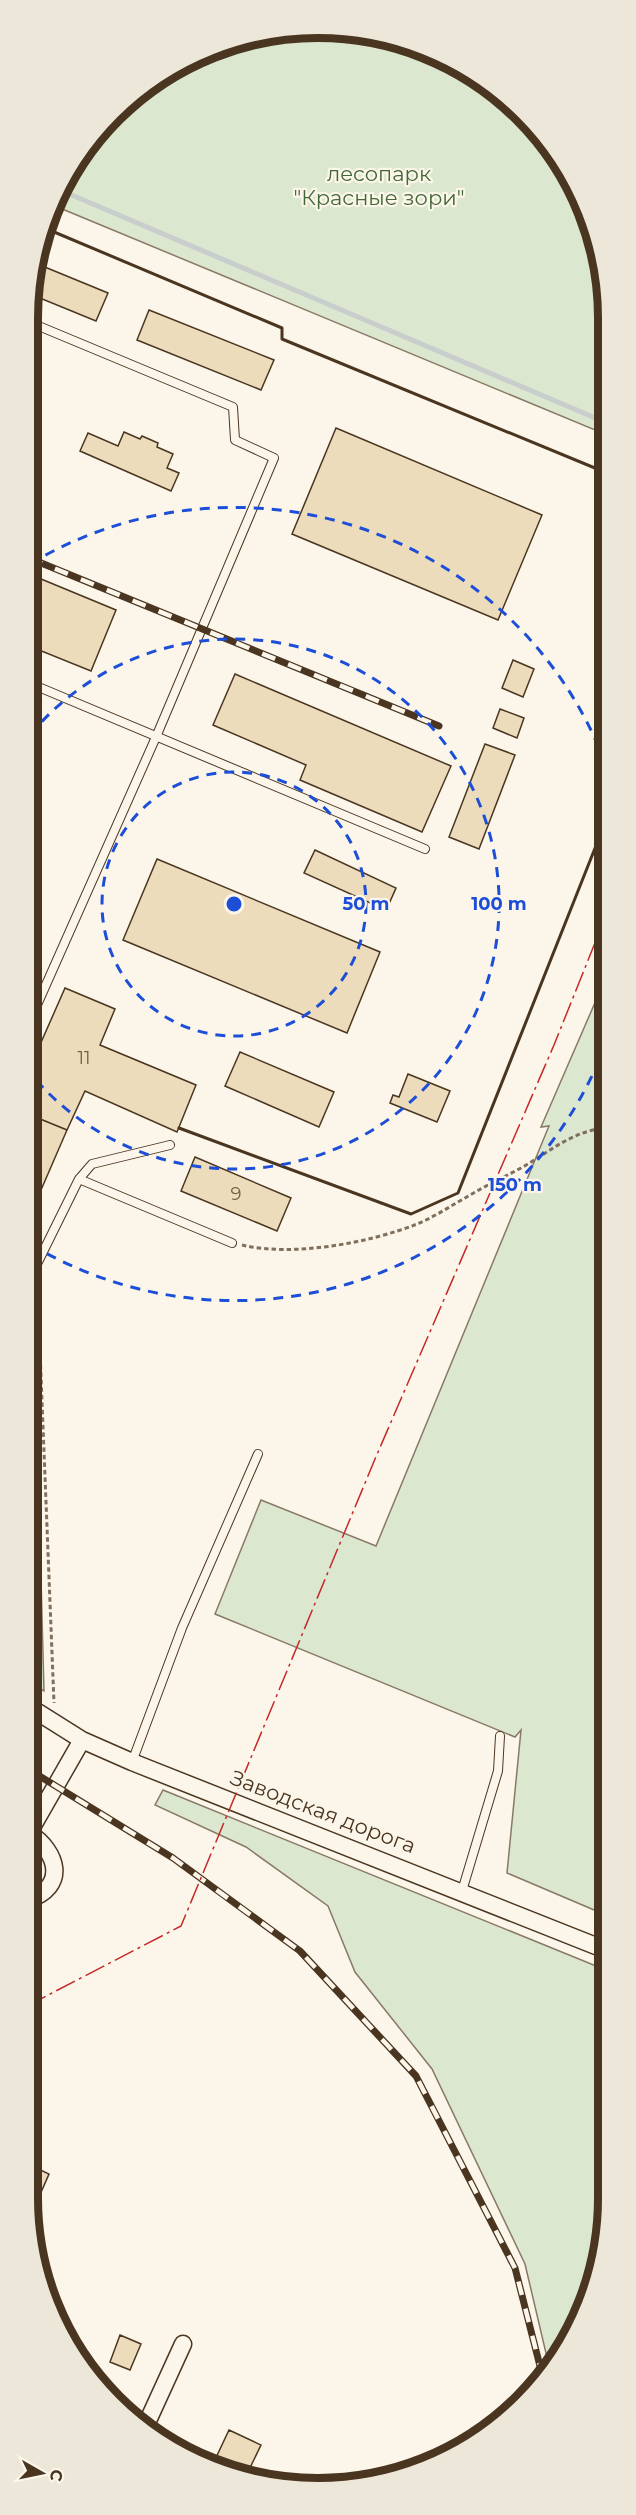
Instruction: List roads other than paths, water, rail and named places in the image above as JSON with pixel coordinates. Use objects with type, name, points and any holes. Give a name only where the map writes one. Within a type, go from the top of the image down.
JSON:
[{"type":"street","name":"Заводская дорога","points":[[38,1713],[82,1740],[132,1762],[598,1947]]},
{"type":"street","points":[[38,1817],[82,1740]]},
{"type":"street","points":[[38,1839],[55,1864],[54,1879],[46,1891],[38,1895]]},
{"type":"street","points":[[149,2421],[183,2344]]},
{"type":"lane","points":[[38,325],[233,407],[235,440],[274,458],[156,737],[38,1001]]},
{"type":"lane","points":[[38,687],[425,849]]},
{"type":"lane","points":[[38,1262],[79,1179],[92,1164],[170,1145]]},
{"type":"lane","points":[[79,1179],[232,1243]]},
{"type":"lane","points":[[132,1762],[182,1628],[258,1454]]},
{"type":"lane","points":[[462,1892],[498,1771],[500,1736]]},
{"type":"waterway","points":[[67,193],[598,419]]},
{"type":"railway","points":[[38,562],[439,726]]},
{"type":"railway","points":[[38,1775],[173,1858],[300,1951],[416,2076],[515,2268],[541,2368]]},
{"type":"park label","name":"лесопарк \"Красные зори\"","points":[[379,186]]}]
